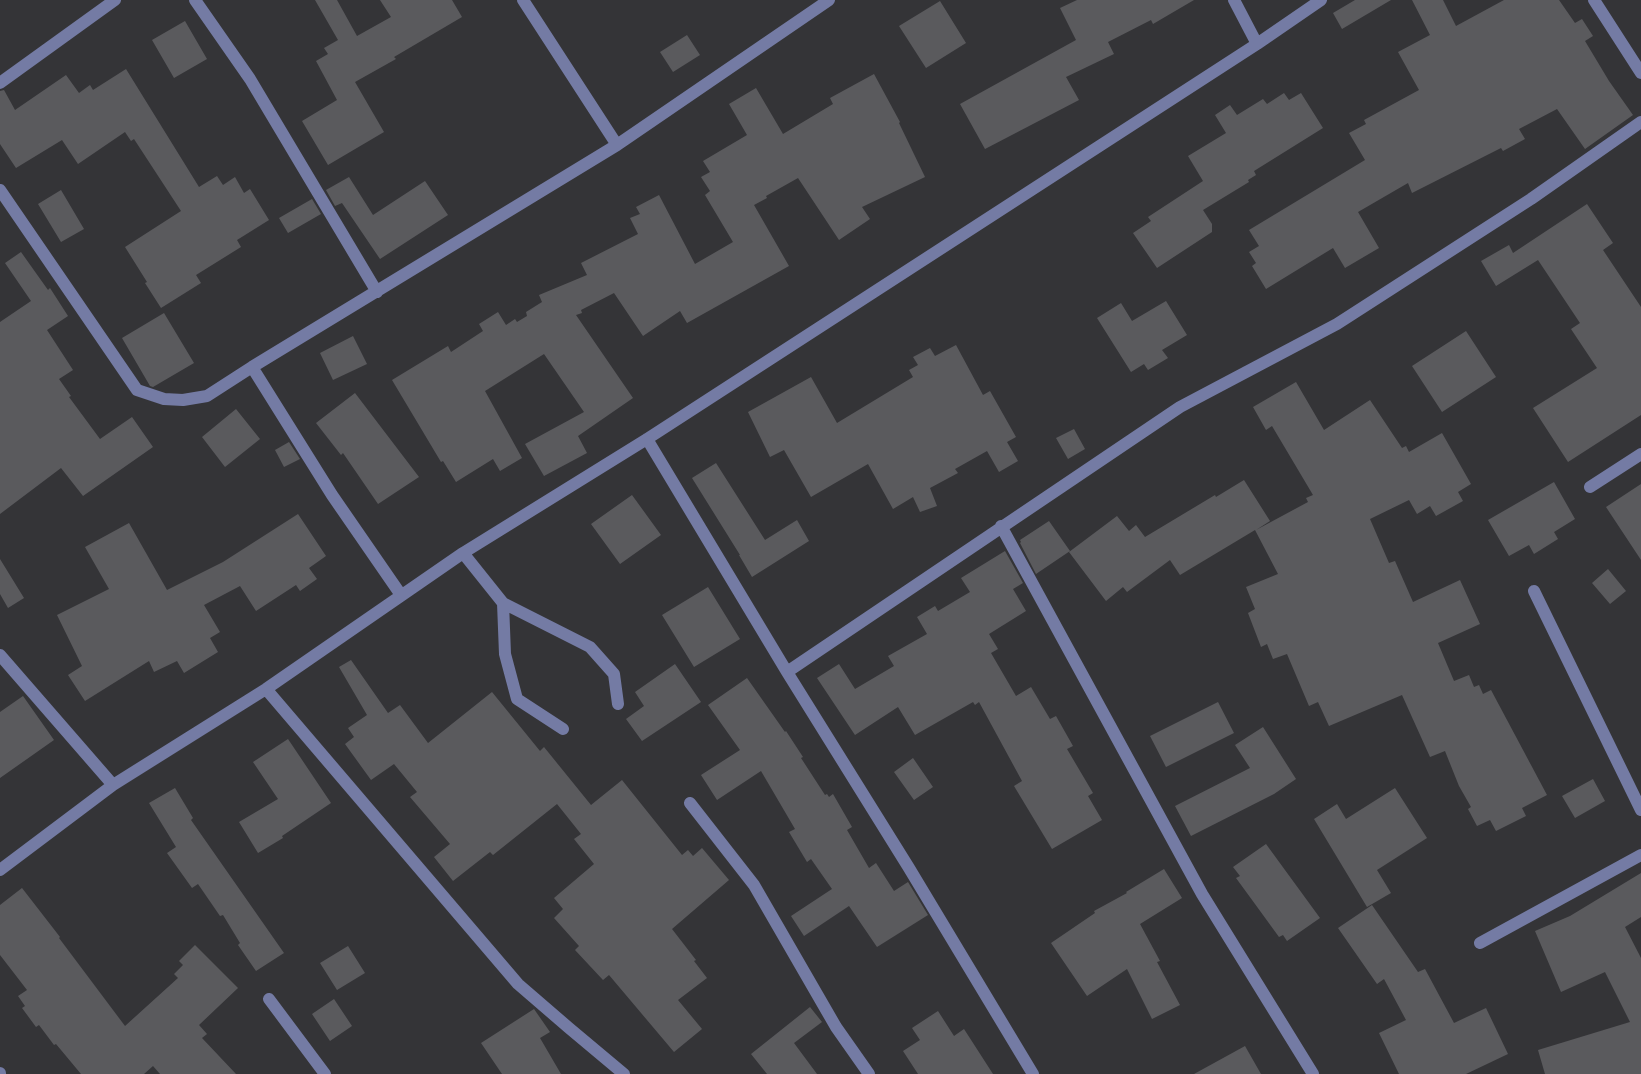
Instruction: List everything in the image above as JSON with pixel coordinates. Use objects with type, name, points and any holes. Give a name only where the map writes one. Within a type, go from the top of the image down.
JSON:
[{"type":"street","points":[[0,83],[115,0]]},
{"type":"street","points":[[195,0],[250,79],[377,292]]},
{"type":"street","points":[[523,0],[617,145]]},
{"type":"street","points":[[0,190],[137,390],[164,399],[183,400],[207,396],[617,145],[829,0]]},
{"type":"street","points":[[1234,0],[1257,44]]},
{"type":"street","points":[[0,870],[113,785],[266,689],[463,553],[647,439],[1257,44],[1321,0]]},
{"type":"street","points":[[1594,0],[1636,54],[1641,73]]},
{"type":"street","points":[[787,672],[1180,407],[1337,324],[1531,199],[1641,122]]},
{"type":"street","points":[[252,367],[332,495],[401,595]]},
{"type":"street","points":[[647,439],[1033,1074]]},
{"type":"street","points":[[1590,487],[1641,454]]},
{"type":"street","points":[[1002,526],[1202,894],[1313,1074]]},
{"type":"street","points":[[463,553],[503,603],[590,647],[614,674],[618,704]]},
{"type":"street","points":[[1534,591],[1641,810]]},
{"type":"street","points":[[503,603],[505,654],[517,699],[563,729]]},
{"type":"street","points":[[0,655],[113,785]]},
{"type":"street","points":[[266,689],[518,984],[624,1074]]},
{"type":"street","points":[[690,803],[754,885],[836,1027],[869,1074]]},
{"type":"street","points":[[1480,943],[1641,855]]},
{"type":"street","points":[[269,999],[326,1074]]},
{"type":"building","points":[[315,0],[337,0],[357,36],[391,17],[380,0],[452,0],[462,17],[355,82],[384,132],[328,165],[302,121],[337,100],[316,61],[328,54],[324,48],[338,40]]},
{"type":"building","points":[[1077,0],[1194,0],[1153,24],[1151,20],[1108,42],[1114,54],[1066,77],[1079,100],[985,149],[960,104],[1076,40],[1060,8]]},
{"type":"building","points":[[1355,0],[1391,0],[1342,29],[1333,13]]},
{"type":"building","points":[[1412,0],[1443,0],[1456,26],[1504,0],[1559,0],[1575,23],[1582,19],[1593,36],[1585,41],[1633,115],[1585,149],[1557,109],[1519,129],[1525,139],[1503,151],[1501,148],[1412,193],[1408,183],[1358,212],[1379,248],[1345,268],[1333,248],[1266,289],[1252,266],[1256,263],[1249,252],[1259,246],[1249,230],[1365,160],[1349,133],[1366,124],[1364,120],[1419,90],[1398,52],[1430,35]]},
{"type":"building","points":[[940,1],[966,43],[926,68],[899,26]]},
{"type":"building","points":[[185,21],[207,59],[174,78],[152,40]]},
{"type":"building","points":[[687,35],[700,55],[673,72],[660,52]]},
{"type":"building","points":[[126,69],[199,187],[217,176],[223,185],[235,177],[244,193],[250,189],[269,220],[237,240],[241,247],[196,275],[201,283],[161,308],[125,247],[181,211],[134,139],[131,141],[125,132],[78,164],[62,140],[16,168],[0,144],[0,91],[4,90],[15,110],[66,75],[79,93],[90,85],[93,90]]},
{"type":"building","points":[[874,74],[900,122],[925,177],[862,207],[870,219],[839,240],[798,178],[766,196],[767,198],[754,205],[789,266],[687,323],[680,311],[643,336],[614,293],[581,310],[582,313],[576,315],[633,398],[578,436],[587,453],[544,476],[525,444],[584,412],[544,354],[485,391],[522,458],[500,471],[493,459],[456,482],[443,461],[441,462],[392,380],[448,346],[451,352],[483,331],[479,324],[498,312],[506,325],[515,319],[517,322],[527,316],[526,312],[542,302],[539,295],[587,275],[581,263],[638,234],[630,218],[640,214],[636,207],[659,195],[695,264],[733,242],[705,195],[710,191],[701,177],[710,172],[703,161],[747,135],[729,104],[756,88],[783,134],[833,104],[830,98]]},
{"type":"building","points":[[1284,93],[1289,100],[1301,93],[1323,128],[1254,171],[1256,175],[1248,180],[1249,182],[1203,210],[1212,224],[1212,232],[1157,268],[1133,233],[1151,221],[1148,217],[1203,181],[1188,156],[1226,133],[1215,115],[1230,105],[1237,115],[1263,99],[1267,104]]},
{"type":"building","points":[[349,177],[373,215],[425,181],[448,215],[380,259],[342,203],[335,206],[326,190]]},
{"type":"building","points":[[61,190],[84,229],[61,242],[38,204]]},
{"type":"building","points":[[312,199],[321,214],[288,233],[279,218]]},
{"type":"building","points":[[1587,204],[1613,243],[1603,250],[1641,307],[1641,415],[1568,462],[1533,408],[1597,368],[1571,329],[1580,323],[1538,260],[1496,286],[1481,261],[1509,245],[1513,253]]},
{"type":"building","points":[[21,252],[48,290],[50,288],[68,316],[47,330],[73,370],[59,379],[71,396],[69,397],[100,439],[132,417],[153,447],[83,496],[61,468],[0,514],[0,322],[31,301],[5,263]]},
{"type":"building","points":[[1166,301],[1187,335],[1162,350],[1168,358],[1148,370],[1144,364],[1131,372],[1097,318],[1121,303],[1132,321]]},
{"type":"building","points":[[164,313],[194,363],[153,387],[150,386],[122,338]]},
{"type":"building","points":[[1466,331],[1496,377],[1442,412],[1412,366]]},
{"type":"building","points":[[353,336],[367,364],[333,380],[320,353]]},
{"type":"building","points":[[956,345],[983,395],[990,391],[1016,437],[1007,442],[1018,461],[999,472],[987,451],[955,469],[958,473],[930,488],[937,506],[920,512],[913,497],[893,509],[868,464],[811,497],[784,450],[770,457],[748,412],[811,377],[837,423],[913,377],[909,370],[918,365],[913,357],[930,348],[935,356]]},
{"type":"building","points":[[1296,382],[1324,430],[1370,400],[1402,448],[1406,446],[1409,452],[1442,433],[1471,484],[1458,492],[1463,501],[1436,516],[1430,506],[1417,514],[1409,500],[1370,519],[1389,563],[1395,561],[1413,602],[1460,580],[1480,624],[1438,643],[1454,681],[1469,675],[1474,687],[1479,685],[1483,694],[1491,690],[1547,795],[1522,808],[1526,816],[1496,831],[1490,820],[1477,826],[1468,809],[1471,807],[1459,786],[1445,751],[1430,757],[1402,695],[1329,726],[1318,702],[1309,706],[1287,654],[1273,659],[1267,644],[1261,647],[1248,613],[1255,609],[1246,587],[1278,574],[1255,530],[1180,575],[1170,560],[1127,592],[1123,587],[1106,601],[1069,552],[1117,516],[1129,531],[1136,525],[1145,537],[1244,480],[1270,521],[1256,530],[1308,502],[1306,498],[1313,495],[1272,426],[1266,430],[1253,407]]},
{"type":"building","points":[[355,393],[419,477],[378,504],[343,453],[341,455],[316,423]]},
{"type":"building","points":[[236,409],[260,439],[225,467],[202,437]]},
{"type":"building","points":[[1074,429],[1085,449],[1068,459],[1056,438]]},
{"type":"building","points":[[289,442],[300,459],[284,467],[275,450]]},
{"type":"building","points":[[716,463],[765,540],[797,520],[809,541],[752,577],[692,478]]},
{"type":"building","points":[[1554,482],[1575,519],[1554,532],[1558,539],[1534,554],[1529,545],[1509,556],[1488,520]]},
{"type":"building","points":[[1641,484],[1641,560],[1606,507]]},
{"type":"building","points":[[632,495],[661,535],[620,564],[591,524]]},
{"type":"building","points":[[298,514],[326,556],[309,568],[317,579],[300,591],[296,585],[256,611],[240,586],[204,605],[220,632],[210,638],[218,652],[184,673],[177,661],[154,672],[149,661],[85,701],[68,675],[82,666],[57,615],[109,589],[85,547],[129,523],[167,590],[223,562]]},
{"type":"building","points":[[1049,521],[1070,551],[1036,574],[1020,540]]},
{"type":"building","points":[[1005,551],[1023,583],[1013,589],[1026,611],[989,634],[998,649],[991,653],[1016,696],[1031,687],[1050,719],[1056,716],[1073,746],[1067,749],[1093,793],[1088,796],[1102,820],[1052,849],[1014,786],[1022,781],[979,702],[975,705],[973,702],[915,735],[898,707],[855,735],[817,678],[839,664],[855,689],[894,666],[888,656],[927,634],[917,617],[935,606],[938,611],[970,592],[961,578]]},
{"type":"building","points":[[0,559],[24,598],[8,608],[0,594]]},
{"type":"building","points":[[1608,569],[1626,591],[1610,604],[1592,583]]},
{"type":"building","points":[[708,587],[740,639],[694,667],[662,615]]},
{"type":"building","points":[[351,660],[388,713],[400,705],[428,743],[492,692],[540,751],[544,747],[591,805],[622,780],[682,855],[688,850],[693,856],[702,848],[729,880],[672,929],[707,978],[678,1000],[702,1029],[674,1052],[609,975],[603,980],[575,950],[579,946],[554,918],[563,909],[554,898],[594,864],[574,839],[581,834],[557,804],[493,855],[490,852],[453,881],[434,857],[450,844],[410,797],[417,792],[394,764],[371,780],[345,744],[354,737],[348,728],[367,715],[339,667]]},
{"type":"building","points":[[675,664],[701,702],[642,741],[626,719],[644,706],[635,692]]},
{"type":"building","points":[[747,678],[786,731],[825,795],[829,797],[833,794],[852,827],[847,830],[869,868],[876,863],[894,891],[908,882],[928,915],[877,947],[849,906],[804,936],[791,916],[832,889],[811,859],[807,862],[789,832],[795,829],[761,771],[717,800],[701,775],[740,750],[708,705]]},
{"type":"building","points":[[23,696],[54,740],[0,778],[0,712]]},
{"type":"building","points":[[1218,702],[1234,733],[1166,767],[1150,736]]},
{"type":"building","points":[[1263,727],[1296,779],[1274,794],[1191,836],[1175,806],[1250,768],[1235,745]]},
{"type":"building","points":[[288,739],[331,803],[258,853],[239,822],[278,799],[253,762]]},
{"type":"building","points":[[913,758],[933,787],[914,800],[894,772]]},
{"type":"building","points":[[1593,779],[1605,801],[1575,818],[1562,796]]},
{"type":"building","points":[[175,788],[193,818],[191,820],[284,953],[256,971],[238,945],[240,943],[223,915],[220,916],[198,884],[192,888],[167,853],[176,847],[149,803]]},
{"type":"building","points":[[1395,788],[1427,838],[1377,870],[1391,893],[1367,907],[1314,819],[1337,804],[1346,819]]},
{"type":"building","points":[[1266,844],[1320,918],[1287,941],[1283,935],[1279,937],[1236,878],[1240,876],[1233,867]]},
{"type":"building","points":[[1164,869],[1182,898],[1140,924],[1180,1005],[1152,1019],[1127,969],[1087,996],[1051,943],[1095,913],[1094,911]]},
{"type":"building","points":[[1641,873],[1641,917],[1625,927],[1641,958],[1641,1074],[1545,1074],[1538,1050],[1630,1022],[1605,972],[1561,992],[1535,931],[1570,916]]},
{"type":"building","points":[[22,888],[125,1026],[178,978],[174,974],[183,965],[179,961],[195,945],[238,988],[199,1025],[207,1034],[202,1038],[236,1074],[160,1074],[153,1066],[144,1074],[81,1074],[39,1025],[36,1027],[22,1008],[25,1006],[18,996],[27,990],[0,955],[0,905]]},
{"type":"building","points":[[1372,905],[1418,972],[1425,969],[1454,1023],[1486,1008],[1508,1054],[1466,1074],[1399,1074],[1379,1033],[1406,1020],[1384,979],[1377,984],[1338,928]]},
{"type":"building","points":[[348,946],[365,973],[337,990],[320,963]]},
{"type":"building","points":[[334,999],[352,1026],[330,1041],[312,1014]]},
{"type":"building","points":[[810,1007],[822,1022],[794,1043],[817,1074],[767,1074],[751,1054]]},
{"type":"building","points":[[534,1009],[550,1032],[540,1038],[561,1074],[502,1074],[481,1043]]},
{"type":"building","points":[[938,1011],[954,1036],[964,1029],[993,1074],[918,1074],[903,1051],[920,1040],[912,1028]]},
{"type":"building","points":[[1245,1046],[1261,1074],[1194,1074]]}]
